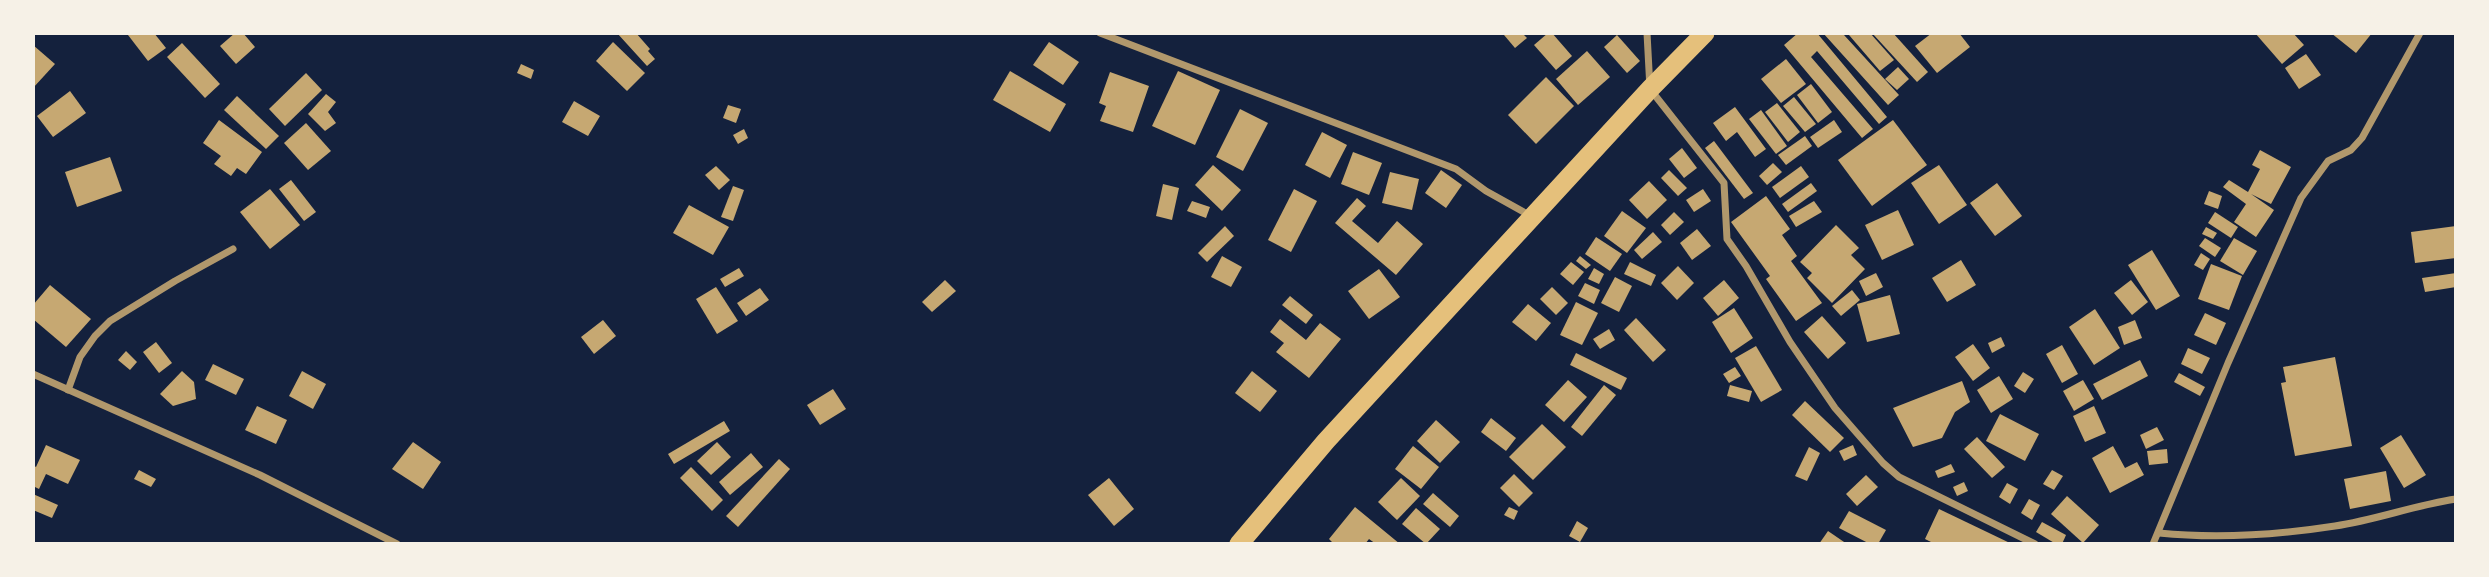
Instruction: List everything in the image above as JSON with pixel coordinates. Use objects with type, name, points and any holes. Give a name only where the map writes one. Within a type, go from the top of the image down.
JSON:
[{"type":"highway","points":[[1239,544],[1326,441],[1650,89],[1706,33]]},
{"type":"street","points":[[1100,33],[1456,169],[1486,191],[1533,218]]},
{"type":"street","points":[[1647,33],[1650,89],[1724,183],[1727,239],[1746,266],[1790,342],[1835,408],[1883,463],[1899,477],[2035,544]]},
{"type":"street","points":[[2153,544],[2228,363],[2301,198],[2328,161],[2351,150],[2362,138],[2420,33]]},
{"type":"street","points":[[68,390],[80,357],[110,321],[233,249]]},
{"type":"street","points":[[33,374],[260,475],[395,543]]},
{"type":"street","points":[[2159,533],[2247,536],[2337,526],[2456,499]]},
{"type":"building","points":[[154,33],[166,48],[148,61],[128,35]]},
{"type":"building","points":[[235,33],[243,33],[255,47],[236,64],[220,46]]},
{"type":"building","points":[[617,33],[636,33],[655,59],[647,66]]},
{"type":"building","points":[[1522,33],[1527,38],[1515,48],[1504,35]]},
{"type":"building","points":[[1548,33],[1552,33],[1572,56],[1556,70],[1534,45]]},
{"type":"building","points":[[1798,33],[1817,33],[1887,117],[1879,124],[1817,51],[1811,57],[1873,129],[1862,138],[1784,45]]},
{"type":"building","points":[[1823,33],[1846,33],[1844,35],[1899,95],[1888,105]]},
{"type":"building","points":[[1870,33],[1894,60],[1880,71],[1849,35]]},
{"type":"building","points":[[1872,33],[1893,33],[1928,72],[1917,82]]},
{"type":"building","points":[[1932,33],[1959,33],[1970,47],[1937,73],[1915,46]]},
{"type":"building","points":[[2255,33],[2293,33],[2304,45],[2282,64]]},
{"type":"building","points":[[2331,33],[2372,33],[2356,53]]},
{"type":"building","points":[[1617,35],[1640,61],[1627,73],[1604,47]]},
{"type":"building","points":[[613,42],[645,73],[627,91],[596,61]]},
{"type":"building","points":[[1049,42],[1079,62],[1063,85],[1033,65]]},
{"type":"building","points":[[182,43],[220,84],[205,98],[167,57]]},
{"type":"building","points":[[33,45],[55,64],[33,88]]},
{"type":"building","points":[[1587,51],[1610,77],[1578,105],[1556,79]]},
{"type":"building","points":[[2306,54],[2321,75],[2299,89],[2285,68]]},
{"type":"building","points":[[1786,59],[1806,84],[1781,103],[1761,79]]},
{"type":"building","points":[[521,64],[534,70],[531,79],[517,73]]},
{"type":"building","points":[[1898,67],[1909,79],[1897,90],[1885,79]]},
{"type":"building","points":[[1010,71],[1066,104],[1050,132],[993,100]]},
{"type":"building","points":[[1178,71],[1220,90],[1195,145],[1152,126]]},
{"type":"building","points":[[1110,72],[1149,86],[1133,132],[1100,121],[1106,106],[1099,103]]},
{"type":"building","points":[[306,73],[322,90],[285,126],[269,109]]},
{"type":"building","points":[[1546,77],[1574,106],[1536,144],[1508,115]]},
{"type":"building","points":[[1811,84],[1832,112],[1818,123],[1797,95]]},
{"type":"building","points":[[70,91],[86,113],[53,137],[37,116]]},
{"type":"building","points":[[326,94],[336,102],[328,112],[336,123],[325,131],[308,114]]},
{"type":"building","points":[[237,96],[279,136],[266,149],[224,110]]},
{"type":"building","points":[[1794,97],[1816,124],[1805,132],[1783,106]]},
{"type":"building","points":[[574,101],[600,116],[588,136],[562,122]]},
{"type":"building","points":[[1777,103],[1800,132],[1788,142],[1765,112]]},
{"type":"building","points":[[728,105],[741,109],[736,123],[723,118]]},
{"type":"building","points":[[1735,107],[1766,149],[1755,157],[1737,132],[1726,141],[1713,123]]},
{"type":"building","points":[[1240,109],[1268,123],[1243,171],[1216,157]]},
{"type":"building","points":[[1761,110],[1787,146],[1776,154],[1749,119]]},
{"type":"building","points":[[219,120],[262,152],[246,174],[237,168],[231,176],[214,164],[221,156],[203,143]]},
{"type":"building","points":[[1834,120],[1842,132],[1818,148],[1810,137]]},
{"type":"building","points":[[1893,120],[1927,165],[1872,206],[1838,160]]},
{"type":"building","points":[[306,123],[331,151],[308,170],[284,143]]},
{"type":"building","points":[[744,129],[748,138],[738,144],[733,135]]},
{"type":"building","points":[[1322,132],[1347,145],[1330,178],[1305,165]]},
{"type":"building","points":[[1805,136],[1812,146],[1786,165],[1778,155]]},
{"type":"building","points":[[1714,141],[1753,193],[1744,199],[1705,148]]},
{"type":"building","points":[[1682,148],[1697,168],[1684,178],[1669,159]]},
{"type":"building","points":[[2260,150],[2291,167],[2271,204],[2251,194],[2274,210],[2256,237],[2234,222],[2246,204],[2223,187],[2229,180],[2248,192],[2260,169],[2252,165]]},
{"type":"building","points":[[1353,152],[1382,163],[1369,195],[1341,184]]},
{"type":"building","points":[[110,157],[122,191],[77,207],[65,172]]},
{"type":"building","points":[[1773,163],[1782,172],[1767,185],[1759,176]]},
{"type":"building","points":[[1213,165],[1241,190],[1222,211],[1195,185]]},
{"type":"building","points":[[1939,165],[1967,205],[1939,224],[1911,183]]},
{"type":"building","points":[[716,166],[730,180],[719,190],[705,175]]},
{"type":"building","points":[[1801,166],[1809,177],[1780,198],[1772,187]]},
{"type":"building","points":[[1441,170],[1462,185],[1446,208],[1425,193]]},
{"type":"building","points":[[1669,170],[1687,188],[1678,196],[1661,178]]},
{"type":"building","points":[[1390,172],[1419,179],[1412,210],[1382,203]]},
{"type":"building","points":[[291,180],[316,212],[304,221],[279,189]]},
{"type":"building","points":[[1649,181],[1667,200],[1647,219],[1629,200]]},
{"type":"building","points":[[1811,183],[1817,191],[1788,212],[1782,204]]},
{"type":"building","points":[[1997,183],[2022,216],[1995,236],[1970,203]]},
{"type":"building","points":[[1163,184],[1179,188],[1172,220],[1156,216]]},
{"type":"building","points":[[733,186],[744,190],[733,221],[721,217]]},
{"type":"building","points":[[270,189],[300,225],[270,249],[240,212]]},
{"type":"building","points":[[1294,189],[1317,201],[1291,252],[1268,240]]},
{"type":"building","points":[[1703,189],[1711,201],[1694,212],[1686,200]]},
{"type":"building","points":[[2209,191],[2222,196],[2218,209],[2204,204]]},
{"type":"building","points":[[1766,196],[1790,229],[1782,235],[1797,256],[1791,261],[1822,303],[1796,321],[1766,279],[1770,276],[1731,222]]},
{"type":"building","points":[[1357,198],[1366,206],[1352,221],[1378,243],[1397,221],[1423,244],[1396,275],[1335,223]]},
{"type":"building","points":[[1192,201],[1210,207],[1206,218],[1187,211]]},
{"type":"building","points":[[1814,201],[1822,212],[1796,227],[1789,216]]},
{"type":"building","points":[[689,205],[729,227],[713,255],[673,233]]},
{"type":"building","points":[[1898,210],[1914,245],[1882,260],[1865,225]]},
{"type":"building","points":[[1622,211],[1646,228],[1627,253],[1604,236]]},
{"type":"building","points":[[1674,212],[1684,222],[1670,235],[1661,225]]},
{"type":"building","points":[[2215,212],[2238,227],[2231,238],[2208,223]]},
{"type":"building","points":[[1836,225],[1859,248],[1851,255],[1865,269],[1832,303],[1807,278],[1812,273],[1800,262]]},
{"type":"building","points":[[1225,226],[1234,236],[1207,262],[1198,253]]},
{"type":"building","points":[[2456,226],[2456,258],[2415,263],[2411,232]]},
{"type":"building","points":[[2206,227],[2217,233],[2213,239],[2202,234]]},
{"type":"building","points":[[1697,229],[1711,246],[1692,260],[1680,243]]},
{"type":"building","points":[[1653,232],[1662,242],[1642,259],[1634,250]]},
{"type":"building","points":[[1596,237],[1622,254],[1610,271],[1585,254]]},
{"type":"building","points":[[2205,238],[2221,248],[2215,257],[2199,246]]},
{"type":"building","points":[[2234,238],[2257,251],[2243,275],[2220,261]]},
{"type":"building","points":[[2152,250],[2180,296],[2156,310],[2128,265]]},
{"type":"building","points":[[2201,253],[2210,259],[2203,270],[2194,265]]},
{"type":"building","points":[[1222,256],[1242,267],[1231,287],[1211,277]]},
{"type":"building","points":[[1580,256],[1591,265],[1586,269],[1576,261]]},
{"type":"building","points":[[1961,260],[1976,285],[1947,302],[1932,278]]},
{"type":"building","points":[[1571,262],[1584,272],[1573,285],[1560,274]]},
{"type":"building","points":[[1630,262],[1656,275],[1651,286],[1624,274]]},
{"type":"building","points":[[2211,264],[2242,276],[2229,310],[2198,299]]},
{"type":"building","points":[[1678,266],[1694,283],[1677,300],[1661,283]]},
{"type":"building","points":[[739,268],[744,276],[725,287],[720,279]]},
{"type":"building","points":[[1594,268],[1604,274],[1599,284],[1588,279]]},
{"type":"building","points":[[1379,269],[1400,297],[1369,319],[1348,291]]},
{"type":"building","points":[[1876,273],[1883,287],[1866,296],[1859,281]]},
{"type":"building","points":[[2456,273],[2456,287],[2425,292],[2422,278]]},
{"type":"building","points":[[1615,277],[1632,286],[1619,312],[1601,303]]},
{"type":"building","points":[[945,280],[956,291],[932,312],[922,302]]},
{"type":"building","points":[[1724,280],[1739,298],[1718,316],[1703,298]]},
{"type":"building","points":[[2131,280],[2148,302],[2132,315],[2114,293]]},
{"type":"building","points":[[1585,283],[1600,290],[1594,304],[1578,296]]},
{"type":"building","points":[[50,285],[91,319],[66,347],[33,319],[33,305]]},
{"type":"building","points":[[716,287],[738,321],[717,334],[696,299]]},
{"type":"building","points":[[1552,287],[1568,303],[1556,315],[1540,299]]},
{"type":"building","points":[[760,288],[769,300],[746,316],[737,303]]},
{"type":"building","points":[[1852,290],[1860,300],[1841,316],[1832,306]]},
{"type":"building","points":[[1890,295],[1900,334],[1867,342],[1857,304]]},
{"type":"building","points":[[1290,296],[1313,315],[1306,324],[1282,305]]},
{"type":"building","points":[[1576,302],[1598,313],[1582,345],[1560,335]]},
{"type":"building","points":[[1528,304],[1551,323],[1536,341],[1512,322]]},
{"type":"building","points":[[1734,308],[1753,338],[1731,353],[1712,322]]},
{"type":"building","points":[[2095,309],[2120,348],[2094,365],[2069,327]]},
{"type":"building","points":[[2205,313],[2226,323],[2216,345],[2194,335]]},
{"type":"building","points":[[1822,316],[1846,343],[1828,359],[1804,332]]},
{"type":"building","points":[[1636,318],[1666,350],[1653,362],[1624,330]]},
{"type":"building","points":[[1280,319],[1306,340],[1320,323],[1341,339],[1309,378],[1276,352],[1284,343],[1270,332]]},
{"type":"building","points":[[603,320],[616,336],[594,354],[581,337]]},
{"type":"building","points":[[2135,320],[2142,338],[2124,345],[2118,327]]},
{"type":"building","points":[[1609,329],[1615,340],[1600,349],[1593,339]]},
{"type":"building","points":[[2001,337],[2005,346],[1992,353],[1988,343]]},
{"type":"building","points":[[156,342],[172,363],[159,373],[143,352]]},
{"type":"building","points":[[1973,344],[1990,368],[1973,381],[1955,357]]},
{"type":"building","points":[[2062,345],[2078,374],[2062,383],[2046,354]]},
{"type":"building","points":[[1756,346],[1782,390],[1761,402],[1735,358]]},
{"type":"building","points":[[2188,348],[2210,358],[2202,374],[2181,364]]},
{"type":"building","points":[[126,351],[137,362],[130,370],[118,360]]},
{"type":"building","points":[[1576,353],[1627,378],[1621,390],[1570,365]]},
{"type":"building","points":[[2335,357],[2352,446],[2295,456],[2281,383],[2286,382],[2283,367]]},
{"type":"building","points":[[2140,360],[2148,376],[2102,400],[2093,384]]},
{"type":"building","points":[[213,364],[244,379],[236,395],[205,380]]},
{"type":"building","points":[[1735,367],[1741,376],[1729,383],[1723,374]]},
{"type":"building","points":[[182,371],[194,382],[196,399],[173,406],[160,394]]},
{"type":"building","points":[[302,371],[326,384],[313,409],[289,396]]},
{"type":"building","points":[[1252,371],[1277,391],[1260,412],[1235,393]]},
{"type":"building","points":[[2023,372],[2034,379],[2025,393],[2014,386]]},
{"type":"building","points":[[2179,373],[2205,387],[2200,396],[2174,382]]},
{"type":"building","points":[[1999,376],[2013,399],[1991,413],[1977,390]]},
{"type":"building","points":[[1568,380],[1587,397],[1564,422],[1545,405]]},
{"type":"building","points":[[2083,380],[2094,399],[2074,411],[2063,391]]},
{"type":"building","points":[[1962,381],[1970,402],[1955,412],[1942,438],[1913,447],[1893,408]]},
{"type":"building","points":[[1604,385],[1616,395],[1582,436],[1571,427]]},
{"type":"building","points":[[1730,385],[1752,391],[1749,402],[1727,396]]},
{"type":"building","points":[[833,389],[846,409],[820,425],[807,405]]},
{"type":"building","points":[[1805,401],[1844,438],[1830,452],[1792,415]]},
{"type":"building","points":[[257,406],[287,420],[276,444],[245,430]]},
{"type":"building","points":[[2094,406],[2106,433],[2085,442],[2073,416]]},
{"type":"building","points":[[2000,414],[2039,434],[2025,461],[1986,441]]},
{"type":"building","points":[[1491,418],[1516,438],[1506,451],[1481,432]]},
{"type":"building","points":[[1436,420],[1460,442],[1440,463],[1417,441]]},
{"type":"building","points":[[724,421],[730,431],[674,464],[668,454]]},
{"type":"building","points":[[1542,424],[1566,447],[1533,480],[1509,457]]},
{"type":"building","points":[[2157,427],[2164,440],[2146,449],[2140,435]]},
{"type":"building","points":[[2401,435],[2426,475],[2404,488],[2380,448]]},
{"type":"building","points":[[1977,437],[2005,467],[1992,478],[1964,449]]},
{"type":"building","points":[[413,442],[441,462],[423,489],[392,469]]},
{"type":"building","points":[[717,442],[731,457],[711,475],[697,461]]},
{"type":"building","points":[[46,445],[80,460],[68,484],[46,474],[39,489],[33,486],[33,465],[36,467]]},
{"type":"building","points":[[1853,445],[1857,455],[1844,461],[1839,451]]},
{"type":"building","points":[[1413,446],[1439,467],[1421,489],[1395,469]]},
{"type":"building","points":[[2113,446],[2125,468],[2137,462],[2144,475],[2110,493],[2092,458]]},
{"type":"building","points":[[1809,447],[1820,453],[1807,481],[1795,476]]},
{"type":"building","points":[[2167,449],[2168,463],[2149,465],[2147,451]]},
{"type":"building","points":[[751,453],[763,467],[730,495],[719,482]]},
{"type":"building","points":[[779,459],[790,469],[738,527],[726,516]]},
{"type":"building","points":[[1951,464],[1955,472],[1938,478],[1935,471]]},
{"type":"building","points":[[691,467],[723,500],[712,511],[680,478]]},
{"type":"building","points":[[139,470],[156,479],[151,487],[134,479]]},
{"type":"building","points":[[2052,470],[2063,476],[2054,490],[2043,484]]},
{"type":"building","points":[[2386,471],[2391,501],[2350,509],[2344,479]]},
{"type":"building","points":[[1514,474],[1533,493],[1519,507],[1500,488]]},
{"type":"building","points":[[1866,475],[1878,487],[1857,506],[1846,494]]},
{"type":"building","points":[[1109,478],[1134,509],[1114,526],[1088,495]]},
{"type":"building","points":[[1401,478],[1420,496],[1397,520],[1378,502]]},
{"type":"building","points":[[1964,482],[1968,491],[1957,496],[1953,487]]},
{"type":"building","points":[[2007,483],[2018,489],[2010,504],[1999,497]]},
{"type":"building","points":[[1433,493],[1459,516],[1450,527],[1423,504]]},
{"type":"building","points":[[33,494],[58,505],[52,518],[33,510]]},
{"type":"building","points":[[2067,496],[2099,525],[2083,543],[2051,514]]},
{"type":"building","points":[[2029,499],[2040,505],[2032,520],[2021,513]]},
{"type":"building","points":[[1355,507],[1400,544],[1376,544],[1369,539],[1365,544],[1334,544],[1329,539]]},
{"type":"building","points":[[1509,507],[1518,511],[1514,520],[1504,515]]},
{"type":"building","points":[[1416,508],[1440,529],[1426,544],[1402,524]]},
{"type":"building","points":[[1939,509],[2012,544],[1935,544],[1925,539]]},
{"type":"building","points":[[1849,511],[1886,530],[1878,544],[1870,544],[1839,528]]},
{"type":"building","points":[[1577,521],[1588,528],[1580,542],[1569,536]]},
{"type":"building","points":[[2042,522],[2066,535],[2062,544],[2056,544],[2036,532]]},
{"type":"building","points":[[1828,531],[1847,544],[1819,544]]}]
